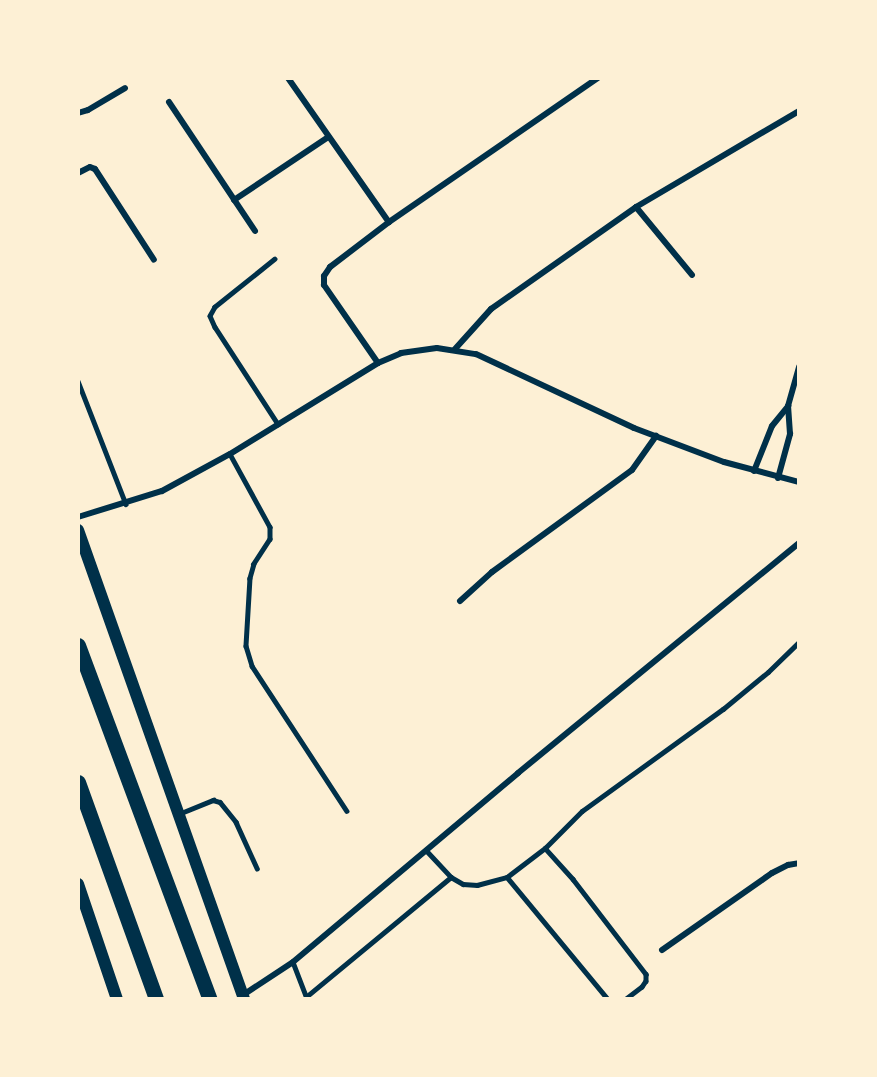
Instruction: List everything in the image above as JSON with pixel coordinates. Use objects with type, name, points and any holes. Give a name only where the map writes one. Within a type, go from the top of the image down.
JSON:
[{"type":"main road","points":[[78,530],[244,997]]},
{"type":"main road","points":[[78,645],[210,999]]},
{"type":"main road","points":[[78,782],[156,999]]},
{"type":"main road","points":[[78,884],[117,999]]},
{"type":"street","points":[[288,78],[389,222]]},
{"type":"street","points":[[378,363],[324,285],[324,276],[330,267],[389,222],[598,78]]},
{"type":"street","points":[[78,113],[88,110],[125,88]]},
{"type":"street","points":[[169,102],[255,231]]},
{"type":"street","points":[[455,349],[491,309],[636,207],[799,111]]},
{"type":"street","points":[[234,200],[328,136]]},
{"type":"street","points":[[78,173],[90,167],[95,170],[154,260]]},
{"type":"street","points":[[636,207],[692,275]]},
{"type":"street","points":[[78,517],[162,491],[230,454],[378,363],[401,353],[420,349],[455,349],[502,365],[656,436],[754,471],[799,482]]},
{"type":"street","points":[[778,478],[790,434],[788,406],[799,368]]},
{"type":"street","points":[[754,471],[772,426],[788,406]]},
{"type":"street","points":[[460,601],[492,572],[632,470],[656,436]]},
{"type":"street","points":[[244,997],[293,962],[799,543]]},
{"type":"street","points":[[662,950],[772,873],[788,865],[799,863]]},
{"type":"lane","points":[[275,259],[215,307],[210,316],[214,327],[278,424]]},
{"type":"lane","points":[[78,381],[126,504]]},
{"type":"lane","points":[[230,454],[270,527],[270,539],[254,564],[250,578],[246,635],[252,666],[347,811]]},
{"type":"lane","points":[[426,850],[452,877],[463,884],[477,885],[507,877],[545,848],[582,811],[723,709],[768,672],[799,642]]},
{"type":"lane","points":[[178,814],[213,800],[220,802],[236,822],[257,868]]},
{"type":"lane","points":[[545,848],[573,879],[646,974],[646,981],[642,987],[626,999]]},
{"type":"lane","points":[[293,962],[307,998],[452,877]]},
{"type":"lane","points":[[507,877],[608,999]]}]
